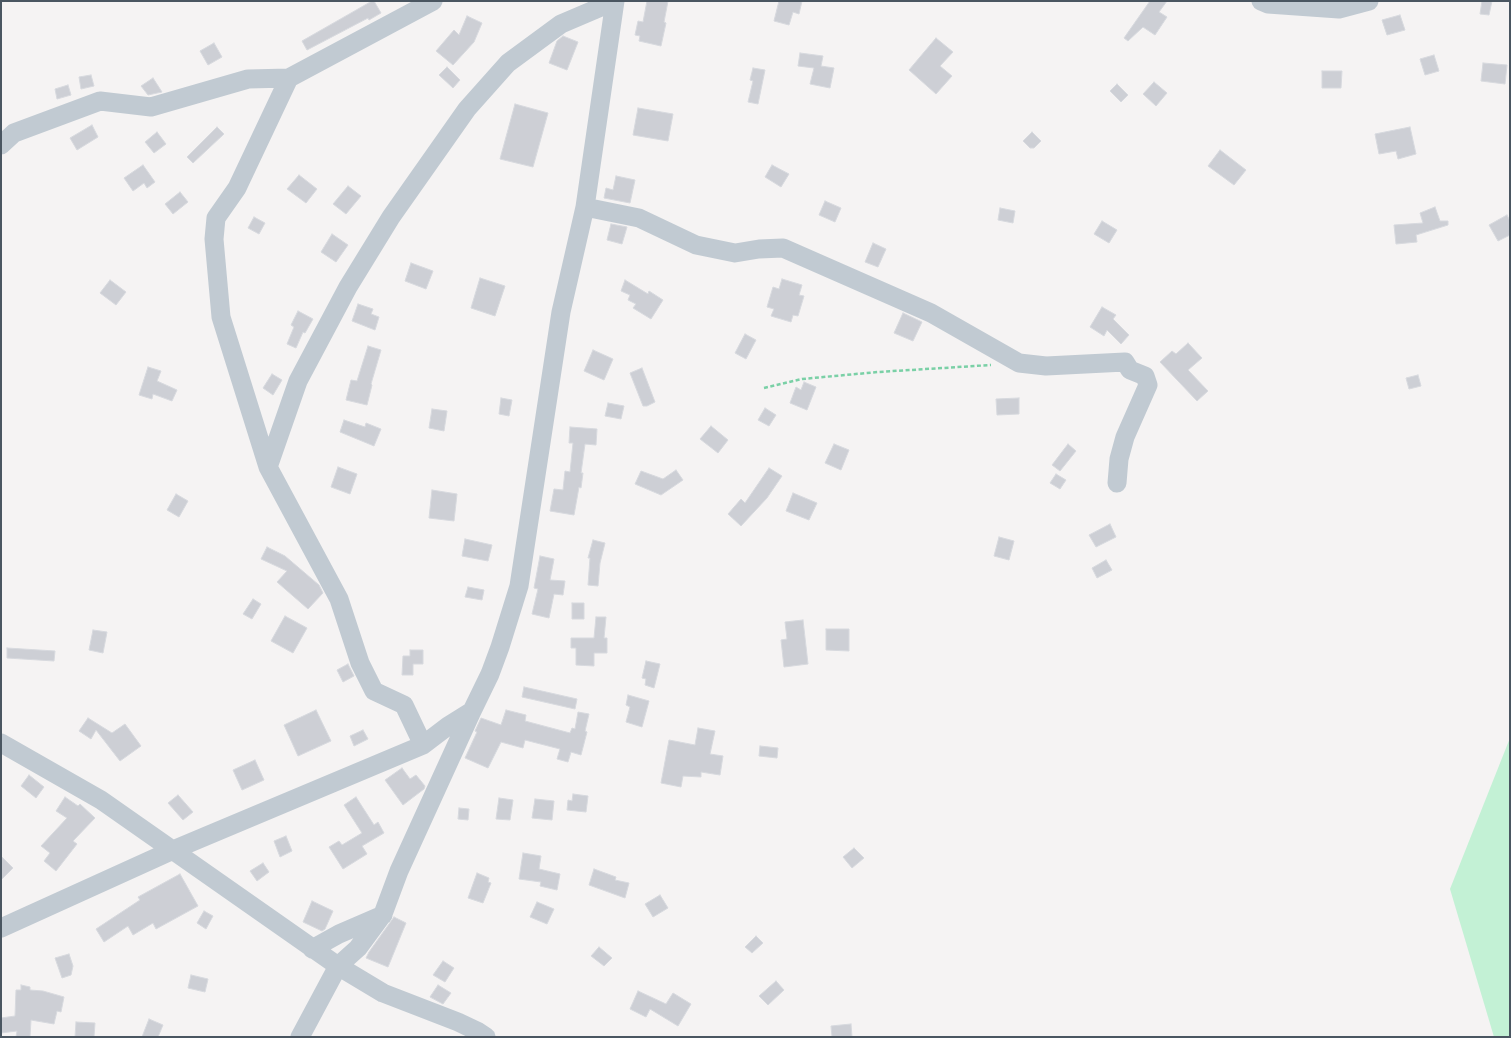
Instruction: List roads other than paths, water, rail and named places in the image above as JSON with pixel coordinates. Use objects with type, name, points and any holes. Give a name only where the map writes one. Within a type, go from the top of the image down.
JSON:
[{"type":"street","points":[[1,145],[14,133],[100,101],[151,107],[248,79],[289,78],[433,1]]},
{"type":"street","points":[[268,467],[298,381],[348,287],[391,217],[467,109],[508,62],[561,24],[615,1]]},
{"type":"street","points":[[300,1037],[338,966],[358,948],[384,914],[399,871],[490,674],[519,586],[561,312],[585,207],[615,1]]},
{"type":"street","points":[[1260,1],[1268,4],[1339,9],[1369,1]]},
{"type":"street","points":[[289,78],[237,188],[216,218],[214,238],[222,316],[268,467],[339,599],[360,663],[374,691],[404,706],[423,745]]},
{"type":"street","points":[[585,207],[639,218],[696,245],[735,253],[783,248],[931,313],[1018,363],[1046,366],[1125,362],[1130,370],[1144,376],[1148,385],[1125,437],[1119,459],[1117,483]]},
{"type":"street","points":[[1,928],[173,850],[423,745],[472,711]]},
{"type":"street","points":[[1,743],[101,800],[338,966],[383,993],[477,1030],[486,1037]]},
{"type":"street","points":[[312,949],[339,934],[384,914]]}]
